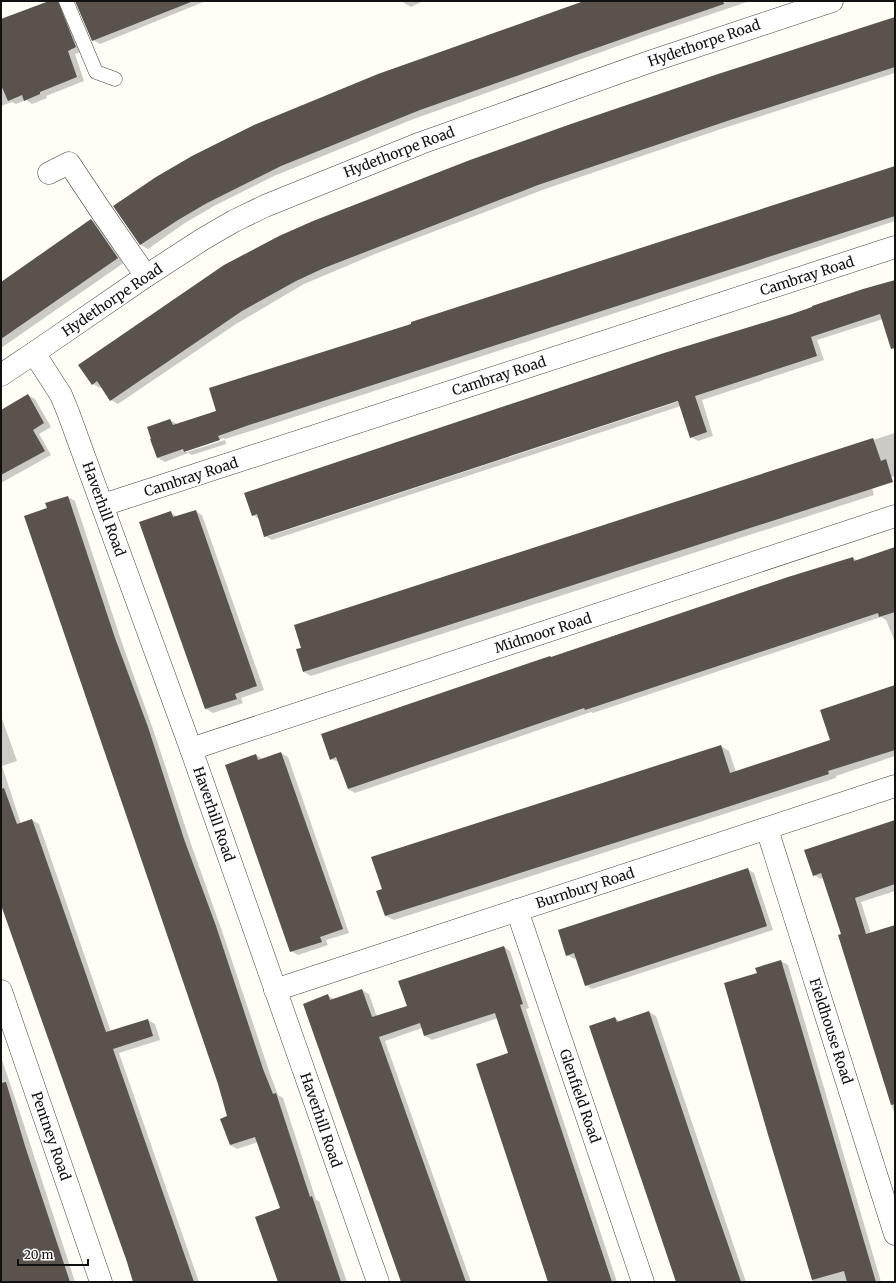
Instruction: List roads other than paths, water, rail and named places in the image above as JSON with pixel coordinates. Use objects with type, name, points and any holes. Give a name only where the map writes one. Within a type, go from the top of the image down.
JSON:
[{"type":"street","name":"Hydethorpe Road","points":[[1,375],[203,239],[234,221],[296,192],[421,143],[639,65],[832,1]]},
{"type":"street","points":[[49,172],[69,163],[146,276]]},
{"type":"street","name":"Cambray Road","points":[[103,505],[895,247]]},
{"type":"street","name":"Haverhill Road","points":[[34,354],[61,395],[103,505],[191,750],[378,1282]]},
{"type":"street","name":"Midmoor Road","points":[[191,750],[895,516]]},
{"type":"street","name":"Burnbury Road","points":[[275,990],[895,786]]},
{"type":"street","name":"Fieldhouse Road","points":[[767,829],[895,1234]]},
{"type":"street","name":"Glenfield Road","points":[[517,910],[643,1282]]},
{"type":"street","name":"Pentney Road","points":[[1,991],[100,1282]]},
{"type":"lane","points":[[66,1],[96,72],[115,79]]}]
